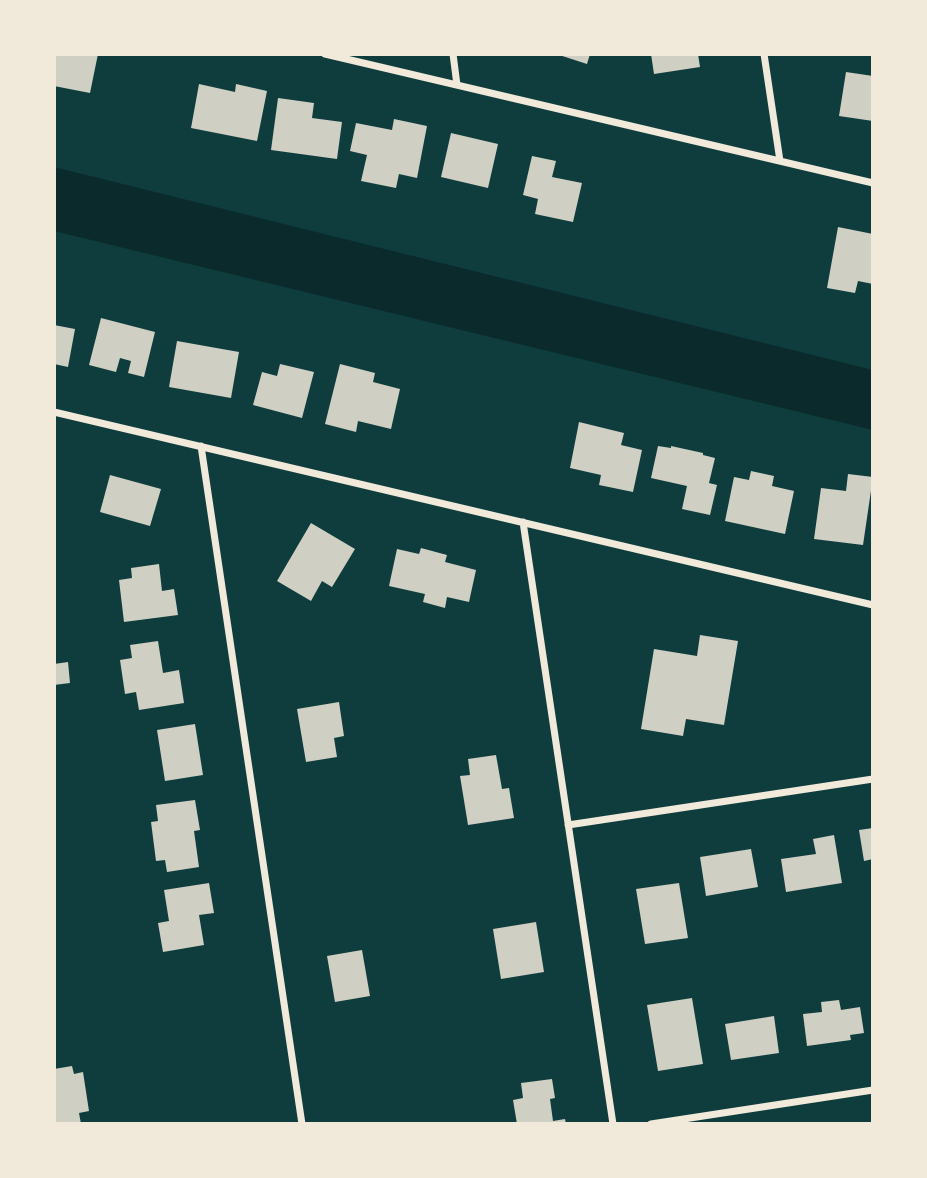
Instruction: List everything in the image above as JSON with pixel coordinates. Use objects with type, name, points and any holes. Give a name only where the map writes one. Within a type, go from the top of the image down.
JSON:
[{"type":"street","points":[[325,54],[873,183]]},
{"type":"street","points":[[453,54],[457,85]]},
{"type":"street","points":[[764,54],[780,162]]},
{"type":"street","points":[[54,412],[873,605]]},
{"type":"street","points":[[201,446],[302,1124]]},
{"type":"street","points":[[523,522],[613,1124]]},
{"type":"street","points":[[568,825],[873,779]]},
{"type":"street","points":[[651,1124],[873,1090]]},
{"type":"water","points":[[54,167],[873,370],[873,430],[54,231]]},
{"type":"building","points":[[54,54],[98,54],[90,93],[54,86]]},
{"type":"building","points":[[556,54],[590,54],[587,64]]},
{"type":"building","points":[[651,54],[698,54],[700,67],[654,74]]},
{"type":"building","points":[[846,72],[873,76],[873,121],[839,116]]},
{"type":"building","points":[[199,84],[235,92],[236,84],[267,91],[257,141],[191,128]]},
{"type":"building","points":[[278,98],[314,103],[312,118],[342,122],[337,159],[271,150]]},
{"type":"building","points":[[394,119],[427,126],[417,178],[399,174],[396,188],[361,181],[367,155],[350,151],[356,123],[392,130]]},
{"type":"building","points":[[451,133],[498,144],[488,188],[441,177]]},
{"type":"building","points":[[532,156],[556,161],[552,177],[582,183],[573,222],[535,214],[538,199],[523,195]]},
{"type":"building","points":[[838,227],[873,234],[873,284],[858,281],[855,293],[827,288]]},
{"type":"building","points":[[101,318],[155,332],[144,377],[128,373],[131,361],[120,358],[116,372],[89,365]]},
{"type":"building","points":[[54,325],[75,329],[68,367],[54,364]]},
{"type":"building","points":[[177,341],[239,352],[231,398],[169,387]]},
{"type":"building","points":[[280,364],[314,372],[302,418],[253,405],[262,372],[277,376]]},
{"type":"building","points":[[340,364],[375,373],[373,382],[400,389],[391,429],[358,421],[356,432],[325,424]]},
{"type":"building","points":[[579,422],[624,433],[621,445],[642,450],[633,492],[599,485],[601,475],[570,468]]},
{"type":"building","points":[[658,446],[671,446],[715,458],[709,483],[717,485],[710,515],[682,509],[687,486],[651,478]]},
{"type":"building","points":[[751,471],[774,476],[772,486],[794,491],[785,534],[725,521],[734,477],[749,480]]},
{"type":"building","points":[[848,474],[873,477],[863,545],[814,539],[821,488],[846,491]]},
{"type":"building","points":[[110,475],[161,489],[150,526],[100,512]]},
{"type":"building","points":[[311,523],[355,549],[332,587],[322,581],[311,601],[277,581]]},
{"type":"building","points":[[421,548],[447,555],[445,562],[476,570],[469,602],[447,597],[445,608],[423,602],[425,594],[389,586],[397,549],[419,554]]},
{"type":"building","points":[[159,564],[162,591],[174,589],[178,615],[124,622],[119,580],[132,578],[131,568]]},
{"type":"building","points":[[700,635],[738,641],[724,725],[686,719],[683,736],[641,729],[654,649],[697,656]]},
{"type":"building","points":[[158,641],[163,673],[179,670],[184,703],[139,710],[136,692],[125,694],[120,660],[132,658],[130,645]]},
{"type":"building","points":[[68,662],[70,683],[54,685],[54,664]]},
{"type":"building","points":[[339,702],[344,736],[334,738],[337,757],[306,762],[297,709]]},
{"type":"building","points":[[195,724],[203,775],[165,781],[157,730]]},
{"type":"building","points":[[496,755],[502,789],[509,788],[514,818],[468,825],[460,776],[470,775],[468,759]]},
{"type":"building","points":[[195,800],[200,830],[194,831],[199,867],[167,872],[165,860],[156,861],[151,822],[158,821],[156,805]]},
{"type":"building","points":[[873,828],[873,859],[864,861],[859,830]]},
{"type":"building","points":[[834,835],[842,883],[786,892],[781,859],[816,854],[813,839]]},
{"type":"building","points":[[751,849],[758,887],[706,896],[700,857]]},
{"type":"building","points":[[209,883],[214,913],[199,915],[204,945],[163,952],[158,923],[169,921],[164,890]]},
{"type":"building","points":[[679,883],[688,938],[645,944],[636,889]]},
{"type":"building","points":[[536,922],[544,972],[501,979],[493,929]]},
{"type":"building","points":[[362,950],[370,996],[335,1002],[327,956]]},
{"type":"building","points":[[692,998],[703,1064],[658,1071],[647,1005]]},
{"type":"building","points":[[839,1000],[841,1010],[860,1007],[864,1033],[850,1035],[851,1040],[807,1046],[803,1014],[822,1012],[821,1002]]},
{"type":"building","points":[[774,1016],[779,1053],[731,1060],[725,1024]]},
{"type":"building","points":[[72,1066],[74,1074],[83,1072],[89,1111],[79,1113],[81,1124],[54,1124],[54,1069]]},
{"type":"building","points":[[552,1079],[555,1098],[550,1099],[553,1121],[565,1119],[566,1124],[517,1124],[513,1100],[523,1098],[521,1083]]}]
